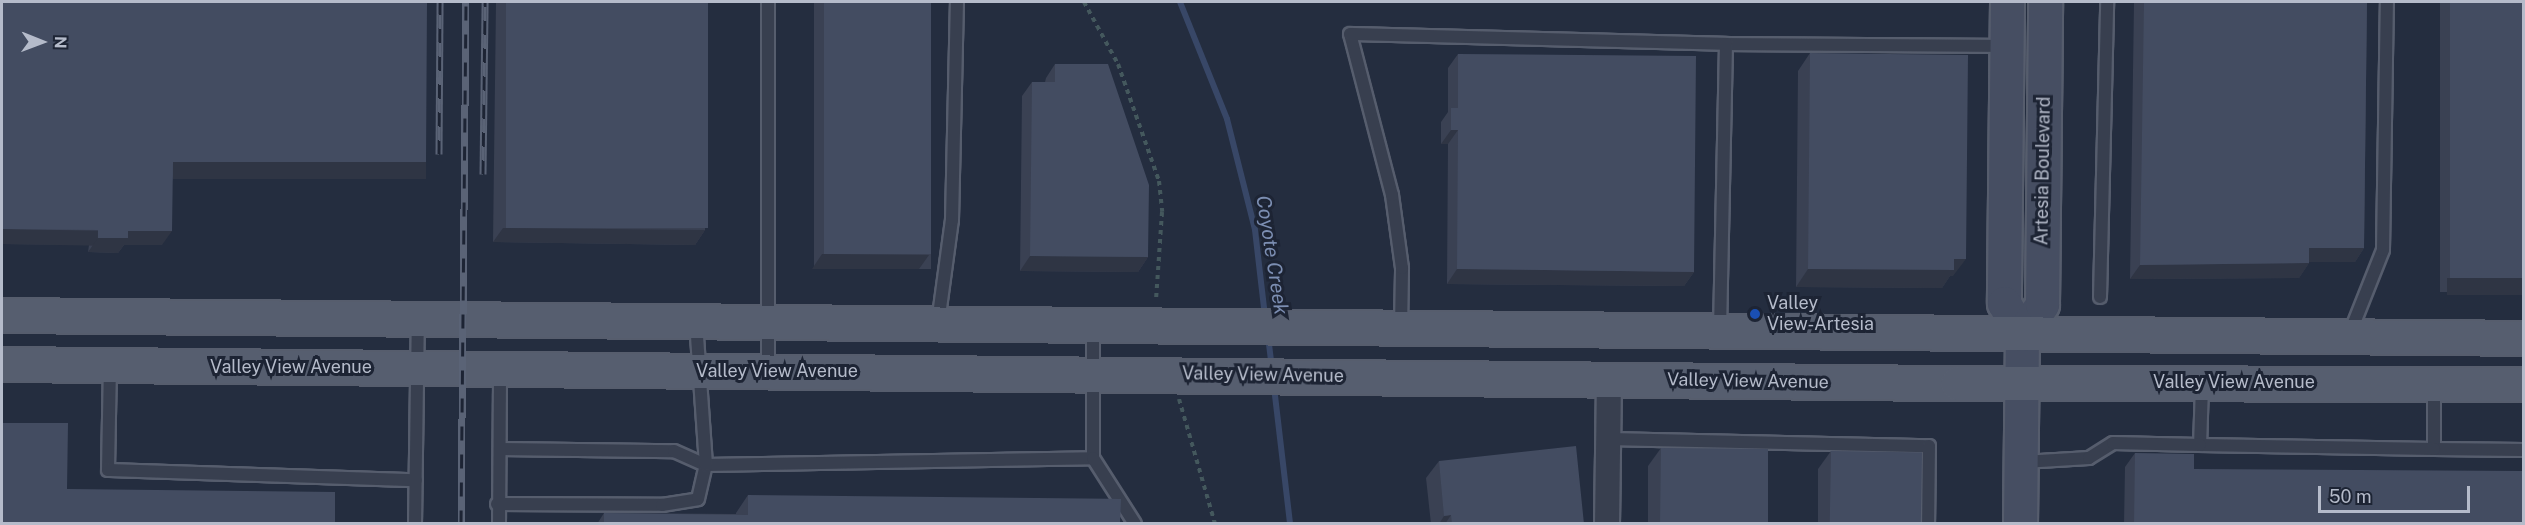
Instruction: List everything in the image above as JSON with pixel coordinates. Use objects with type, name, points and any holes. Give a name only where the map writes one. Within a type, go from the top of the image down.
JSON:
[{"type":"main road","name":"Artesia Boulevard","points":[[2007,2],[2004,303],[2022,334],[2042,304],[2045,2]]},
{"type":"main road","points":[[2,315],[2523,338]]},
{"type":"main road","points":[[110,365],[111,316]]},
{"type":"main road","points":[[2020,524],[2022,334]]},
{"type":"main road","points":[[2434,337],[2434,383]]},
{"type":"main road","name":"Valley View Avenue","points":[[2,364],[1609,380],[2523,384]]},
{"type":"street","points":[[1607,524],[1609,380]]},
{"type":"lane","points":[[768,2],[768,371]]},
{"type":"lane","points":[[938,323],[952,220],[957,2]]},
{"type":"lane","points":[[2100,297],[2107,2]]},
{"type":"lane","points":[[2349,336],[2383,250],[2387,2]]},
{"type":"lane","points":[[1401,329],[1402,268],[1392,195],[1350,34],[1726,44],[2007,46]]},
{"type":"lane","points":[[1720,332],[1726,44]]},
{"type":"lane","points":[[415,524],[418,318]]},
{"type":"lane","points":[[497,504],[662,505],[698,499],[706,465],[695,321]]},
{"type":"lane","points":[[1094,324],[1094,458],[1135,524]]},
{"type":"lane","points":[[110,365],[108,470],[416,480]]},
{"type":"lane","points":[[499,524],[497,504],[500,369]]},
{"type":"lane","points":[[2200,445],[2202,382]]},
{"type":"lane","points":[[2434,383],[2434,448]]},
{"type":"lane","points":[[1609,440],[1929,446],[1928,524]]},
{"type":"lane","points":[[2020,462],[2089,458],[2113,443],[2523,450]]},
{"type":"lane","points":[[500,449],[674,451],[706,465],[1094,458]]},
{"type":"path","points":[[1084,2],[1118,64],[1159,181],[1162,212],[1154,326]]},
{"type":"path","points":[[1188,375],[1179,399],[1215,524]]},
{"type":"building","points":[[2,2],[427,2],[426,162],[173,162],[172,231],[128,231],[128,238],[98,238],[98,230],[2,229]]},
{"type":"building","points":[[506,2],[708,2],[708,228],[506,228]]},
{"type":"building","points":[[824,2],[931,2],[931,254],[824,254]]},
{"type":"building","points":[[2144,2],[2367,2],[2364,248],[2309,248],[2309,263],[2140,265]]},
{"type":"building","points":[[2450,2],[2523,2],[2523,278],[2450,278]]},
{"type":"building","points":[[1810,53],[1968,55],[1966,259],[1954,259],[1954,270],[1808,269]]},
{"type":"building","points":[[1458,54],[1696,56],[1694,272],[1457,269],[1458,130],[1451,130],[1451,108],[1458,108]]},
{"type":"building","points":[[1055,64],[1108,64],[1149,185],[1148,257],[1030,256],[1032,82],[1055,82]]},
{"type":"building","points":[[2,423],[68,423],[67,489],[335,492],[335,524],[2,524]]},
{"type":"building","points":[[1576,446],[1584,524],[1452,524],[1451,515],[1444,516],[1439,461]]},
{"type":"building","points":[[1661,448],[1768,449],[1768,522],[1660,524]]},
{"type":"building","points":[[1831,451],[1922,453],[1921,524],[1830,524]]},
{"type":"building","points":[[2135,453],[2194,454],[2194,469],[2523,471],[2523,524],[2134,524]]},
{"type":"building","points":[[748,495],[1121,499],[1120,524],[604,524],[604,513],[748,515]]},
{"type":"waterway","name":"Coyote Creek","points":[[1180,2],[1227,119],[1255,230],[1265,317]]},
{"type":"waterway","name":"Coyote Creek","points":[[1268,336],[1272,368]]},
{"type":"waterway","name":"Coyote Creek","points":[[1274,387],[1290,524]]},
{"type":"railway","points":[[439,154],[440,2]]},
{"type":"railway","points":[[461,524],[466,2]]},
{"type":"railway","points":[[483,174],[485,2]]},
{"type":"place","name":"Valley View-Artesia","points":[[1755,314]]}]
